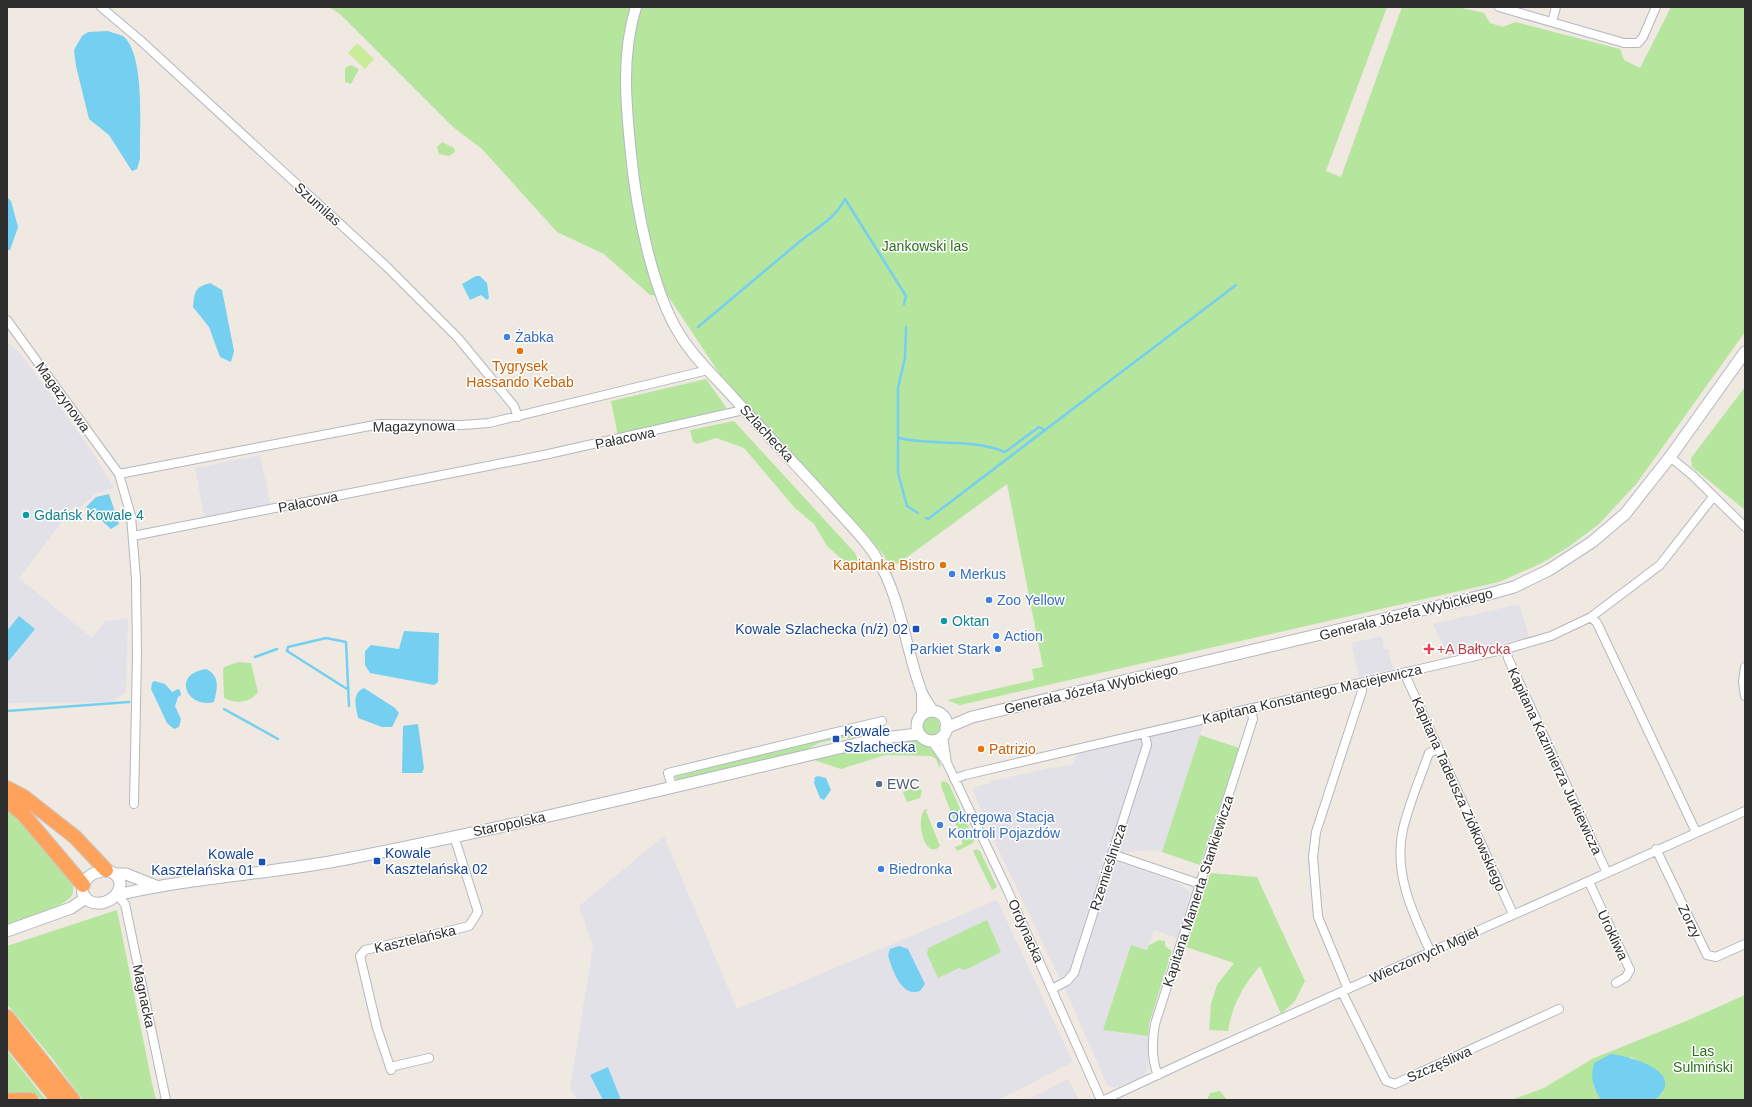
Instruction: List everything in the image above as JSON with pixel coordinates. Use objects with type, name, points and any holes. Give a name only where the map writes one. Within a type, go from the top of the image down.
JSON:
[{"type":"highway","points":[[7,788],[24,797],[75,837],[111,872]]},
{"type":"highway","points":[[7,801],[23,814],[85,892]]},
{"type":"highway","points":[[7,1017],[74,1100]]},
{"type":"highway","points":[[7,1037],[58,1100]]},
{"type":"highway","points":[[11,1100],[31,1100]]},
{"type":"main road","name":"Generała Józefa Wybickiego","points":[[943,716],[972,716],[1447,605],[1514,587],[1549,570],[1605,532],[1634,504],[1670,457],[1745,352]]},
{"type":"main road","points":[[933,711],[943,716],[944,732],[931,740],[922,737],[919,724],[933,711]]},
{"type":"main road","name":"Generała Józefa Wybickiego","points":[[944,732],[972,716]]},
{"type":"main road","name":"Staropolska","points":[[117,895],[156,886],[318,864],[454,836],[588,807],[672,786],[882,738],[919,724]]},
{"type":"main road","points":[[7,931],[71,908],[85,892],[90,876],[111,872],[120,884],[117,895],[112,899],[97,902],[85,892]]},
{"type":"main road","name":"Staropolska","points":[[111,872],[126,874],[156,886]]},
{"type":"street","name":"Szumilas","points":[[101,7],[140,40],[387,267],[458,338],[514,406],[518,417]]},
{"type":"street","name":"Szlachecka","points":[[636,7],[629,36],[626,67],[627,117],[632,165],[642,226],[664,300],[680,335],[708,370],[804,473],[864,541],[876,557],[893,594],[922,693],[933,711]]},
{"type":"street","points":[[1499,7],[1624,43],[1638,43],[1643,37],[1656,7]]},
{"type":"street","points":[[1552,22],[1556,7]]},
{"type":"street","name":"Magazynowa","points":[[7,320],[119,474],[131,516],[133,536]]},
{"type":"street","name":"Magazynowa","points":[[119,474],[380,424],[462,425],[490,423],[708,370]]},
{"type":"street","name":"Pałacowa","points":[[133,536],[544,455],[661,430],[739,411],[743,408]]},
{"type":"street","points":[[1670,457],[1692,475],[1713,497],[1745,526]]},
{"type":"street","name":"Kapitana Konstantego Maciejewicza","points":[[954,779],[965,775],[1506,649],[1551,636],[1591,617],[1660,565],[1713,497]]},
{"type":"street","points":[[133,536],[136,579],[137,655],[134,804]]},
{"type":"street","points":[[1591,617],[1597,623],[1696,832]]},
{"type":"street","name":"Kapitana Kazimierza Jurkiewicza","points":[[1506,649],[1508,658],[1607,872]]},
{"type":"street","points":[[1745,667],[1743,682],[1745,696]]},
{"type":"street","name":"Kapitana Tadeusza Ziółkowskiego","points":[[1406,672],[1407,679],[1513,914]]},
{"type":"street","name":"Szczęśliwa","points":[[1360,682],[1362,691],[1316,832],[1313,857],[1318,917],[1345,991],[1386,1081],[1395,1084],[1559,1010]]},
{"type":"street","name":"Szlachecka","points":[[919,724],[922,693]]},
{"type":"street","name":"Kapitana Mamerta Stankiewicza","points":[[1158,1075],[1154,1065],[1153,1036],[1155,1024],[1253,719],[1251,708]]},
{"type":"street","points":[[672,786],[668,773],[882,721]]},
{"type":"street","points":[[867,725],[881,733],[882,738]]},
{"type":"street","name":"Ordynacka","points":[[944,732],[947,763]]},
{"type":"street","name":"Rzemieślnicza","points":[[1052,989],[1067,981],[1074,973],[1147,745],[1144,734]]},
{"type":"street","name":"Ordynacka","points":[[931,740],[947,763],[1103,1100]]},
{"type":"street","points":[[1431,953],[1410,906],[1404,882],[1401,847],[1406,821],[1429,754],[1438,749]]},
{"type":"street","name":"Wieczornych Mgieł","points":[[1103,1100],[1431,953],[1513,914],[1589,882],[1656,849],[1745,811]]},
{"type":"street","name":"Kasztelańska","points":[[429,1058],[390,1068],[377,1028],[360,956],[365,950],[458,929],[472,924],[478,912],[454,836]]},
{"type":"street","name":"Zorzy","points":[[1656,849],[1707,955],[1716,957],[1745,944]]},
{"type":"street","points":[[1112,854],[1200,884]]},
{"type":"street","name":"Urokliwa","points":[[1589,882],[1630,970],[1626,978],[1616,982]]},
{"type":"street","name":"Magnacka","points":[[117,895],[125,904],[166,1100]]},
{"type":"shaded area","points":[[7,342],[20,353],[89,447],[114,488],[95,494],[79,508],[75,505],[19,578],[92,638],[105,621],[128,618],[126,692],[112,702],[7,703]]},
{"type":"shaded area","points":[[260,455],[271,507],[211,518],[204,516],[195,468]]},
{"type":"shaded area","points":[[1519,604],[1529,637],[1448,656],[1433,624]]},
{"type":"shaded area","points":[[1382,636],[1384,649],[1388,649],[1393,669],[1359,677],[1351,643]]},
{"type":"shaded area","points":[[1203,725],[1162,852],[1156,850],[1125,852],[1121,863],[1178,883],[1191,893],[1177,938],[1154,930],[1147,950],[1131,945],[1103,1030],[1148,1036],[1148,1067],[1144,1076],[1115,1088],[1107,1085],[1070,1000],[993,838],[972,788],[991,783],[991,781],[1073,764],[1077,754]]},
{"type":"shaded area","points":[[664,836],[737,1009],[997,900],[1073,1062],[998,1100],[578,1100],[570,1088],[593,946],[579,906]]},
{"type":"shaded area","points":[[1068,1079],[1079,1100],[1027,1100]]},
{"type":"green space","name":"Jankowski las","points":[[329,7],[1387,7],[1326,171],[1341,177],[1402,7],[1458,7],[1484,13],[1490,23],[1503,27],[1515,22],[1620,49],[1624,60],[1640,68],[1671,7],[1745,7],[1745,332],[1637,483],[1599,524],[1567,548],[1542,563],[1499,582],[960,705],[947,700],[1034,680],[1032,669],[1043,667],[1007,484],[899,563],[895,564],[891,574],[884,555],[727,385],[668,296],[650,295],[604,254],[557,232],[482,149],[453,127],[341,15]]},
{"type":"green space","points":[[357,43],[374,59],[365,69],[348,53]]},
{"type":"green space","points":[[351,65],[359,69],[351,84],[345,82],[345,68]]},
{"type":"green space","points":[[442,142],[454,148],[455,152],[449,156],[439,154],[437,147]]},
{"type":"green space","points":[[706,379],[730,413],[618,436],[611,401]]},
{"type":"green space","points":[[1745,387],[1745,510],[1692,467],[1691,458]]},
{"type":"green space","points":[[734,421],[855,553],[861,567],[846,563],[827,546],[814,524],[795,508],[744,448],[716,438],[697,444],[693,442],[690,430]]},
{"type":"green space","points":[[238,662],[251,663],[258,692],[255,696],[247,700],[237,702],[224,698],[223,671],[224,667]]},
{"type":"green space","points":[[931,717],[937,720],[940,726],[937,732],[931,735],[925,732],[922,726],[925,720]]},
{"type":"green space","points":[[868,729],[877,734],[863,738],[842,738],[819,743],[804,751],[679,780],[675,778],[675,774],[677,773]]},
{"type":"green space","points":[[1200,735],[1239,748],[1200,865],[1162,852]]},
{"type":"green space","points":[[913,738],[928,746],[936,754],[939,759],[940,769],[936,759],[931,756],[885,755],[841,769],[811,759],[901,739]]},
{"type":"green space","points":[[944,781],[949,784],[974,840],[973,843],[957,851],[955,847],[963,844],[941,786],[941,782]]},
{"type":"green space","points":[[916,787],[922,790],[920,798],[907,802],[903,792]]},
{"type":"green space","points":[[7,806],[72,880],[73,889],[72,895],[68,900],[52,909],[7,925]]},
{"type":"green space","points":[[924,810],[928,810],[926,811],[940,846],[935,849],[931,849],[927,845],[922,832],[922,816]]},
{"type":"green space","points":[[976,849],[980,851],[997,887],[992,890],[973,851]]},
{"type":"green space","points":[[1210,873],[1257,877],[1305,981],[1295,1001],[1281,1014],[1260,966],[1243,988],[1235,1004],[1228,1031],[1209,1030],[1211,1004],[1217,985],[1234,963],[1186,947]]},
{"type":"green space","points":[[117,910],[156,1100],[83,1100],[52,1058],[7,1004],[7,946]]},
{"type":"green space","points":[[987,920],[1001,952],[965,970],[959,968],[938,978],[927,954],[928,948]]},
{"type":"green space","points":[[1159,940],[1165,941],[1165,946],[1172,951],[1149,1024],[1148,1036],[1103,1030],[1131,945],[1147,950],[1149,945]]},
{"type":"green space","name":"Las Sulmiński","points":[[1745,995],[1745,1100],[1653,1100],[1663,1093],[1640,1062],[1631,1057],[1593,1085],[1601,1100],[1511,1100],[1544,1088],[1592,1059],[1691,1019]]},
{"type":"green space","points":[[7,1051],[46,1100],[36,1097],[7,1097]]},
{"type":"green space","points":[[1220,1091],[1227,1100],[1207,1100],[1210,1093]]},
{"type":"water","points":[[108,31],[123,36],[130,46],[135,59],[138,76],[140,94],[140,159],[137,169],[132,171],[109,135],[89,119],[76,66],[74,50],[82,36],[88,32]]},
{"type":"water","points":[[7,197],[11,201],[18,227],[10,250],[7,250]]},
{"type":"water","points":[[476,276],[480,276],[487,283],[489,298],[487,300],[481,295],[470,300],[462,284]]},
{"type":"water","points":[[210,283],[222,290],[234,351],[231,362],[220,357],[209,327],[193,307],[196,291]]},
{"type":"water","points":[[109,494],[119,524],[111,529],[86,507],[96,497]]},
{"type":"water","points":[[19,616],[35,629],[7,663],[7,631]]},
{"type":"water","points":[[404,631],[439,633],[438,682],[434,685],[370,673],[365,665],[365,651],[371,645],[399,649]]},
{"type":"water","points":[[206,669],[214,675],[217,688],[214,702],[204,703],[190,696],[186,683],[189,677],[195,672]]},
{"type":"water","points":[[154,681],[165,684],[172,692],[178,689],[180,690],[181,695],[178,697],[175,706],[181,719],[179,727],[174,729],[167,723],[151,689]]},
{"type":"water","points":[[364,688],[395,708],[399,713],[392,727],[382,727],[358,718],[355,701],[357,694]]},
{"type":"water","points":[[418,724],[424,768],[422,773],[402,773],[403,726]]},
{"type":"water","points":[[818,776],[826,778],[831,790],[824,800],[820,798],[814,783],[815,777]]},
{"type":"water","points":[[899,946],[908,949],[925,984],[920,991],[913,992],[908,990],[898,981],[888,955],[890,949]]},
{"type":"water","points":[[1611,1054],[1645,1063],[1653,1068],[1660,1073],[1664,1079],[1664,1090],[1658,1097],[1650,1101],[1601,1100],[1596,1091],[1592,1078],[1594,1063]]},
{"type":"water","points":[[608,1067],[621,1100],[603,1100],[590,1075]]},
{"type":"waterway","points":[[698,327],[830,218],[845,199],[906,296],[904,304]]},
{"type":"waterway","points":[[926,518],[928,519],[1236,285]]},
{"type":"waterway","points":[[906,327],[905,358],[898,388],[898,473],[907,506],[918,513]]},
{"type":"waterway","points":[[899,438],[925,442],[979,445],[1005,452],[1039,427],[1045,430]]},
{"type":"waterway","points":[[347,689],[287,651],[288,647],[326,638],[346,642],[349,706]]},
{"type":"waterway","points":[[255,657],[277,649]]},
{"type":"waterway","points":[[7,711],[129,702]]},
{"type":"waterway","points":[[224,709],[278,739]]},
{"type":"place","name":"Żabka","points":[[507,337]]},
{"type":"place","name":"Tygrysek Hassando Kebab","points":[[520,351]]},
{"type":"place","name":"Gdańsk Kowale 4","points":[[26,515]]},
{"type":"place","name":"Kapitanka Bistro","points":[[943,565]]},
{"type":"place","name":"Merkus","points":[[952,574]]},
{"type":"place","name":"Zoo Yellow","points":[[989,600]]},
{"type":"place","name":"Oktan","points":[[944,621]]},
{"type":"place","name":"Kowale Szlachecka (n/ż) 02","points":[[916,629]]},
{"type":"place","name":"Action","points":[[996,636]]},
{"type":"place","name":"Parkiet Stark","points":[[998,649]]},
{"type":"place","name":"+A Bałtycka","points":[[1429,649]]},
{"type":"place","name":"Kowale Szlachecka","points":[[836,739]]},
{"type":"place","name":"Patrizio","points":[[981,749]]},
{"type":"place","name":"EWC","points":[[879,784]]},
{"type":"place","name":"Okręgowa Stacja Kontroli Pojazdów","points":[[940,825]]},
{"type":"place","name":"Kowale Kasztelańska 02","points":[[377,861]]},
{"type":"place","name":"Kowale Kasztelańska 01","points":[[262,862]]},
{"type":"place","name":"Biedronka","points":[[881,869]]}]
